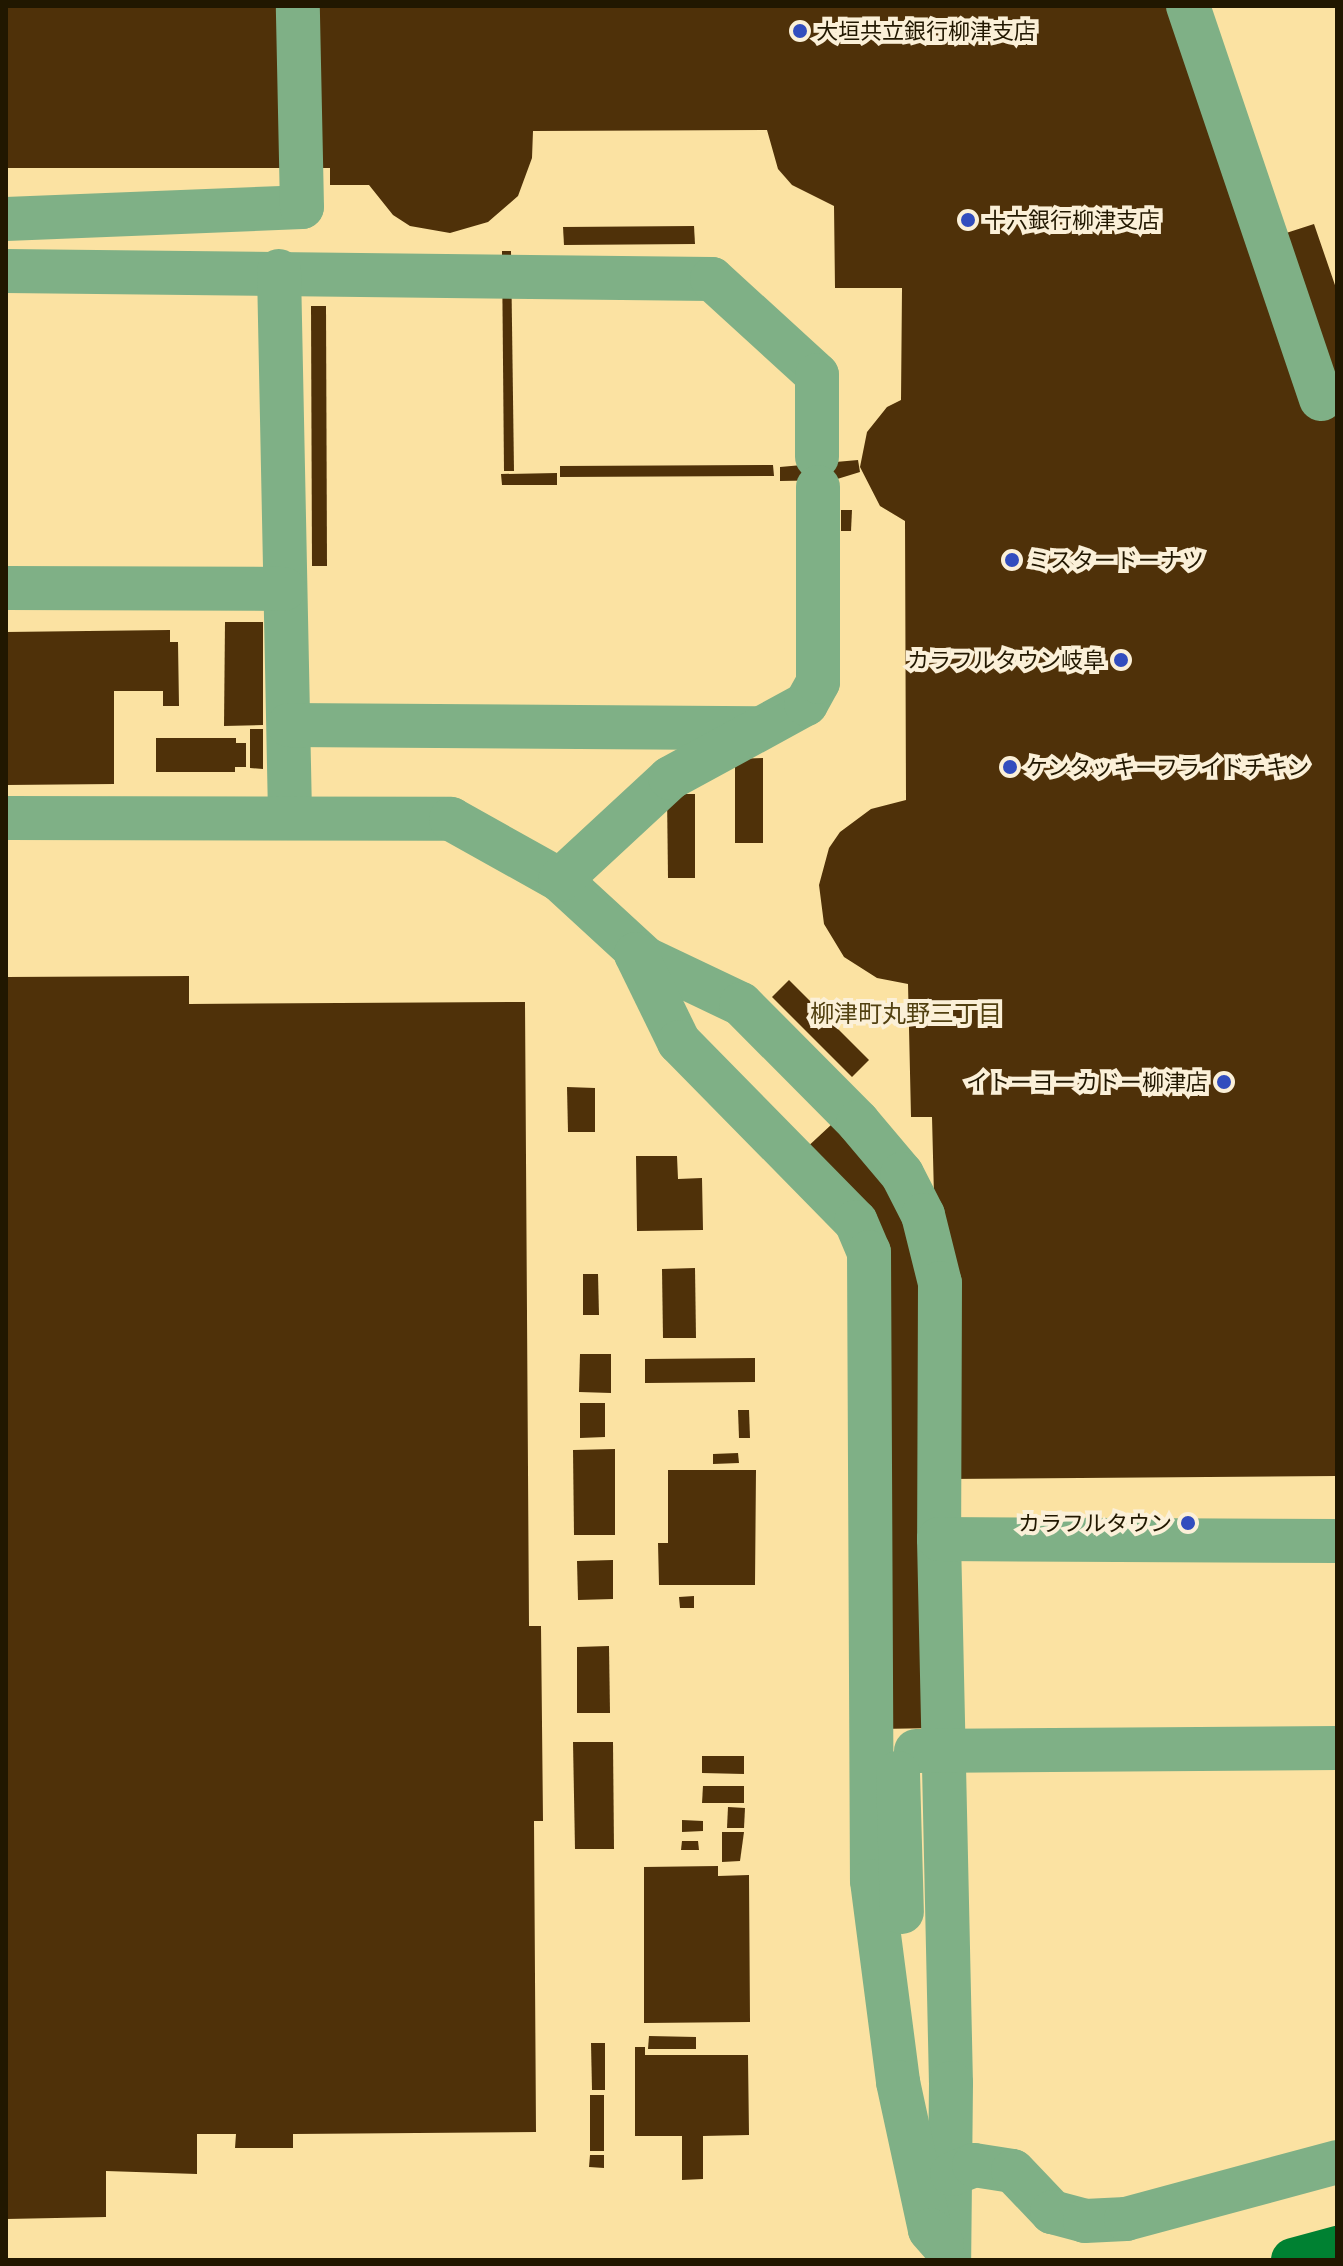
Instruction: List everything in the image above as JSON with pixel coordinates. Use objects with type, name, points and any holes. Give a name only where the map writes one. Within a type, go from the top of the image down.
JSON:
[{"type":"main road","points":[[1293,2260],[1337,2248]]},
{"type":"lane","points":[[1188,6],[1321,399]]},
{"type":"lane","points":[[6,219],[302,207],[298,9]]},
{"type":"lane","points":[[6,271],[279,271],[712,279],[817,375],[818,682],[806,704],[670,778],[560,880]]},
{"type":"lane","points":[[279,271],[290,816]]},
{"type":"lane","points":[[6,588],[284,589]]},
{"type":"lane","points":[[289,725],[760,728]]},
{"type":"lane","points":[[6,818],[290,816],[451,819],[560,880],[837,1160],[885,1233],[917,1444]]},
{"type":"lane","points":[[644,968],[716,1013],[909,1194],[918,1288],[921,1980],[933,2043],[951,2083]]},
{"type":"lane","points":[[644,968],[741,1004],[858,1122],[902,1174],[916,1201],[940,1283],[939,1539],[952,2174],[947,2255]]},
{"type":"lane","points":[[644,968],[679,1042],[856,1222],[869,1252],[872,1881],[898,2082],[930,2230],[947,2255]]},
{"type":"lane","points":[[898,2082],[903,1834],[894,1729],[888,1465],[917,1444]]},
{"type":"lane","points":[[939,1539],[1337,1541]]},
{"type":"lane","points":[[872,1756],[943,1748],[1337,1748]]},
{"type":"lane","points":[[952,2174],[974,2165],[1013,2171],[1052,2212],[1085,2221],[1126,2219],[1337,2162]]},
{"type":"building","name":"カラフルタウン岐阜","points":[[6,6],[1203,6],[1280,235],[1314,224],[1337,291],[1337,1476],[944,1479],[938,1728],[878,1729],[873,1257],[803,1151],[846,1111],[934,1196],[932,1117],[911,1117],[908,984],[877,978],[844,957],[824,924],[819,885],[829,848],[840,832],[871,809],[906,800],[905,521],[880,506],[860,467],[867,432],[887,407],[901,400],[902,288],[835,288],[834,206],[792,185],[778,169],[767,130],[533,131],[532,158],[518,196],[488,222],[450,233],[410,226],[393,215],[369,185],[330,185],[330,168],[6,168]]},
{"type":"building","points":[[694,226],[695,244],[564,245],[563,227]]},
{"type":"building","points":[[502,251],[511,251],[514,471],[504,471]]},
{"type":"building","points":[[311,306],[326,306],[327,566],[312,566]]},
{"type":"building","points":[[858,460],[860,472],[834,480],[780,481],[780,467]]},
{"type":"building","points":[[773,465],[774,476],[560,477],[560,466]]},
{"type":"building","points":[[557,473],[557,485],[502,485],[501,474]]},
{"type":"building","points":[[841,510],[852,510],[851,531],[841,531]]},
{"type":"building","points":[[225,622],[263,622],[263,725],[224,726]]},
{"type":"building","points":[[170,630],[170,642],[178,642],[179,706],[163,706],[163,691],[114,691],[114,784],[6,785],[6,632]]},
{"type":"building","points":[[250,729],[263,729],[263,769],[250,768]]},
{"type":"building","points":[[156,738],[236,738],[236,743],[246,743],[246,767],[235,767],[235,772],[156,772]]},
{"type":"building","points":[[763,758],[763,843],[735,843],[735,759]]},
{"type":"building","points":[[667,794],[695,794],[695,878],[668,878]]},
{"type":"building","points":[[189,976],[189,1004],[525,1002],[529,1626],[541,1626],[543,1821],[534,1821],[536,2132],[293,2134],[293,2148],[235,2148],[236,2134],[197,2134],[197,2174],[106,2171],[106,2217],[6,2219],[6,977]]},
{"type":"building","points":[[789,980],[869,1060],[852,1077],[772,997]]},
{"type":"building","points":[[567,1087],[595,1088],[595,1132],[568,1132]]},
{"type":"building","points":[[636,1156],[677,1156],[678,1179],[702,1178],[703,1230],[637,1231]]},
{"type":"building","points":[[695,1268],[696,1338],[663,1338],[662,1269]]},
{"type":"building","points":[[583,1274],[598,1274],[599,1315],[583,1315]]},
{"type":"building","points":[[580,1354],[611,1354],[611,1393],[579,1392]]},
{"type":"building","points":[[755,1358],[755,1382],[645,1383],[645,1359]]},
{"type":"building","points":[[580,1403],[605,1403],[605,1437],[580,1438]]},
{"type":"building","points":[[738,1410],[749,1410],[750,1438],[739,1438]]},
{"type":"building","points":[[615,1449],[615,1535],[574,1535],[573,1450]]},
{"type":"building","points":[[738,1453],[739,1463],[713,1464],[713,1454]]},
{"type":"building","points":[[668,1470],[756,1470],[755,1585],[659,1585],[658,1543],[668,1543]]},
{"type":"building","points":[[613,1560],[613,1599],[578,1600],[577,1561]]},
{"type":"building","points":[[694,1596],[694,1608],[680,1608],[679,1597]]},
{"type":"building","points":[[609,1646],[610,1713],[577,1713],[577,1647]]},
{"type":"building","points":[[573,1742],[613,1742],[614,1849],[575,1849]]},
{"type":"building","points":[[702,1756],[744,1756],[744,1774],[702,1773]]},
{"type":"building","points":[[703,1786],[744,1786],[744,1803],[702,1803]]},
{"type":"building","points":[[728,1807],[745,1808],[744,1828],[727,1828]]},
{"type":"building","points":[[682,1820],[703,1821],[703,1831],[682,1832]]},
{"type":"building","points":[[722,1832],[744,1832],[740,1861],[722,1862]]},
{"type":"building","points":[[682,1841],[698,1841],[699,1850],[681,1850]]},
{"type":"building","points":[[718,1866],[718,1876],[749,1875],[750,2022],[644,2023],[644,1867]]},
{"type":"building","points":[[649,2036],[696,2037],[696,2049],[648,2049]]},
{"type":"building","points":[[591,2043],[605,2043],[605,2090],[592,2090]]},
{"type":"building","points":[[635,2047],[645,2047],[645,2055],[748,2055],[749,2135],[703,2136],[703,2179],[682,2180],[682,2136],[635,2136]]},
{"type":"building","points":[[590,2095],[604,2095],[604,2151],[590,2151]]},
{"type":"building","points":[[590,2155],[604,2155],[604,2168],[589,2167]]},
{"type":"place","name":"大垣共立銀行柳津支店","points":[[800,31]]},
{"type":"place","name":"十六銀行柳津支店","points":[[968,220]]},
{"type":"place","name":"ミスタードーナツ","points":[[1012,560]]},
{"type":"place","name":"カラフルタウン岐阜","points":[[1121,660]]},
{"type":"place","name":"ケンタッキーフライドチキン","points":[[1010,767]]},
{"type":"place","name":"イトーヨーカドー柳津店","points":[[1224,1082]]},
{"type":"place","name":"カラフルタウン","points":[[1188,1523]]},
{"type":"district","name":"柳津町丸野三丁目","points":[[906,1014]]}]
